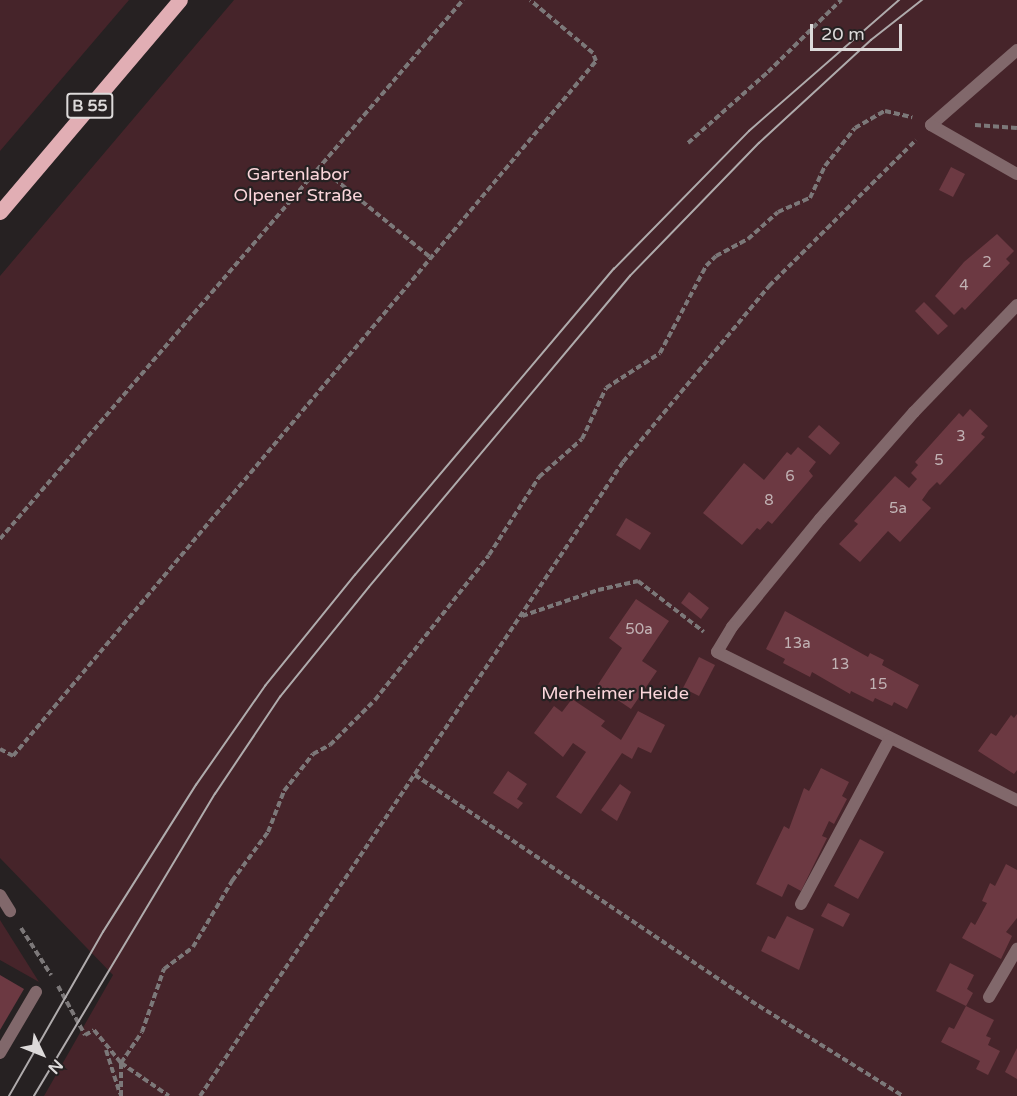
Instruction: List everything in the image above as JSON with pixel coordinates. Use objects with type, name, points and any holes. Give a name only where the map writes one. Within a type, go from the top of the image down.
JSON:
[{"type":"main road","name":"B 55","points":[[0,212],[180,0]]},
{"type":"street","points":[[1017,50],[932,125],[1017,174]]},
{"type":"street","points":[[1017,305],[914,412],[820,519],[717,652],[889,740],[1017,800]]},
{"type":"street","points":[[801,904],[889,740]]},
{"type":"street","points":[[0,895],[10,911]]},
{"type":"street","points":[[990,997],[1017,948]]},
{"type":"street","points":[[0,1053],[36,992]]},
{"type":"path","points":[[0,539],[464,0]]},
{"type":"path","points":[[0,749],[14,756],[596,62],[593,53],[530,0]]},
{"type":"path","points":[[688,142],[768,72],[841,0]]},
{"type":"path","points":[[121,1096],[121,1063],[142,1032],[164,969],[193,947],[232,881],[268,832],[284,791],[313,754],[330,745],[375,700],[489,555],[539,477],[582,439],[606,388],[660,353],[706,266],[748,239],[778,212],[810,198],[840,145],[870,116],[885,111],[903,113],[932,125],[754,304],[623,462],[200,1096]]},
{"type":"path","points":[[320,167],[431,258]]},
{"type":"path","points":[[522,616],[598,590],[638,581],[722,645]]},
{"type":"path","points":[[415,775],[752,1002],[903,1096]]},
{"type":"path","points":[[121,1096],[106,1049],[121,1063],[169,1096]]},
{"type":"green space","points":[[0,0],[129,0],[0,151]]},
{"type":"green space","name":"Merheimer Heide","points":[[234,0],[1017,0],[1017,1096],[44,1096],[113,975],[0,858],[0,276]]},
{"type":"green space","points":[[0,920],[39,982],[0,960]]},
{"type":"building","points":[[951,167],[965,174],[953,197],[939,190]]},
{"type":"building","points":[[997,234],[1014,251],[1006,259],[1010,263],[965,310],[962,307],[954,315],[935,296],[964,262]]},
{"type":"building","points":[[924,302],[948,326],[938,335],[915,311]]},
{"type":"building","points":[[970,409],[988,426],[981,434],[985,437],[940,485],[937,482],[929,490],[922,500],[931,508],[900,542],[888,531],[860,562],[839,544],[858,524],[854,521],[895,476],[909,488],[917,479],[911,473],[918,465],[915,462],[959,413],[963,417]]},
{"type":"building","points":[[819,425],[840,443],[830,455],[808,437]]},
{"type":"building","points":[[798,447],[816,462],[809,471],[813,476],[772,524],[768,521],[760,530],[757,528],[742,545],[703,513],[744,463],[764,480],[787,452],[791,455]]},
{"type":"building","points":[[626,518],[651,533],[640,550],[616,535]]},
{"type":"building","points":[[689,592],[709,608],[701,619],[681,603]]},
{"type":"building","points":[[636,599],[669,621],[642,661],[657,671],[631,709],[597,686],[622,648],[609,638]]},
{"type":"building","points":[[785,611],[868,657],[870,653],[884,660],[882,665],[919,685],[907,709],[894,702],[892,706],[875,698],[873,702],[851,691],[850,694],[812,672],[810,677],[783,663],[785,659],[766,649]]},
{"type":"building","points":[[699,657],[715,665],[699,696],[683,688]]},
{"type":"building","points":[[572,699],[605,721],[601,726],[621,740],[638,711],[665,725],[651,753],[638,747],[632,759],[622,753],[581,814],[556,797],[586,752],[573,743],[563,757],[534,733],[554,706],[562,712]]},
{"type":"building","points":[[1017,714],[1017,770],[1014,774],[978,751],[991,733],[996,736],[1011,715],[1014,718]]},
{"type":"building","points":[[821,768],[849,782],[842,796],[847,799],[834,824],[829,821],[822,836],[827,838],[801,891],[788,884],[782,897],[756,884],[784,826],[789,829],[804,788],[809,791]]},
{"type":"building","points":[[508,771],[527,784],[517,799],[523,803],[518,809],[493,793]]},
{"type":"building","points":[[620,784],[631,792],[617,821],[601,810]]},
{"type":"building","points":[[860,839],[884,852],[858,899],[834,886]]},
{"type":"building","points":[[1006,864],[1017,870],[1017,918],[1006,932],[1012,936],[1001,959],[962,938],[971,922],[975,925],[987,903],[982,901],[990,883],[995,886]]},
{"type":"building","points":[[828,903],[850,914],[843,927],[821,916]]},
{"type":"building","points":[[787,916],[814,929],[799,970],[761,951],[768,936],[775,939]]},
{"type":"building","points":[[950,963],[974,975],[967,989],[973,993],[966,1006],[936,991]]},
{"type":"building","points":[[0,975],[24,989],[0,1030]]},
{"type":"building","points":[[966,1006],[994,1020],[986,1036],[991,1038],[988,1045],[1000,1051],[988,1075],[976,1069],[980,1061],[941,1042],[949,1027],[954,1029]]},
{"type":"building","points":[[1017,1048],[1017,1079],[1005,1072]]},
{"type":"tram line","points":[[9,1096],[103,932],[196,785],[265,686],[355,575],[614,269],[749,131],[899,0]]},
{"type":"tram line","points":[[34,1096],[215,794],[280,697],[369,587],[630,276],[759,143],[871,40],[922,0]]},
{"type":"park label","name":"Gartenlabor Olpener Straße","points":[[298,186]]}]
